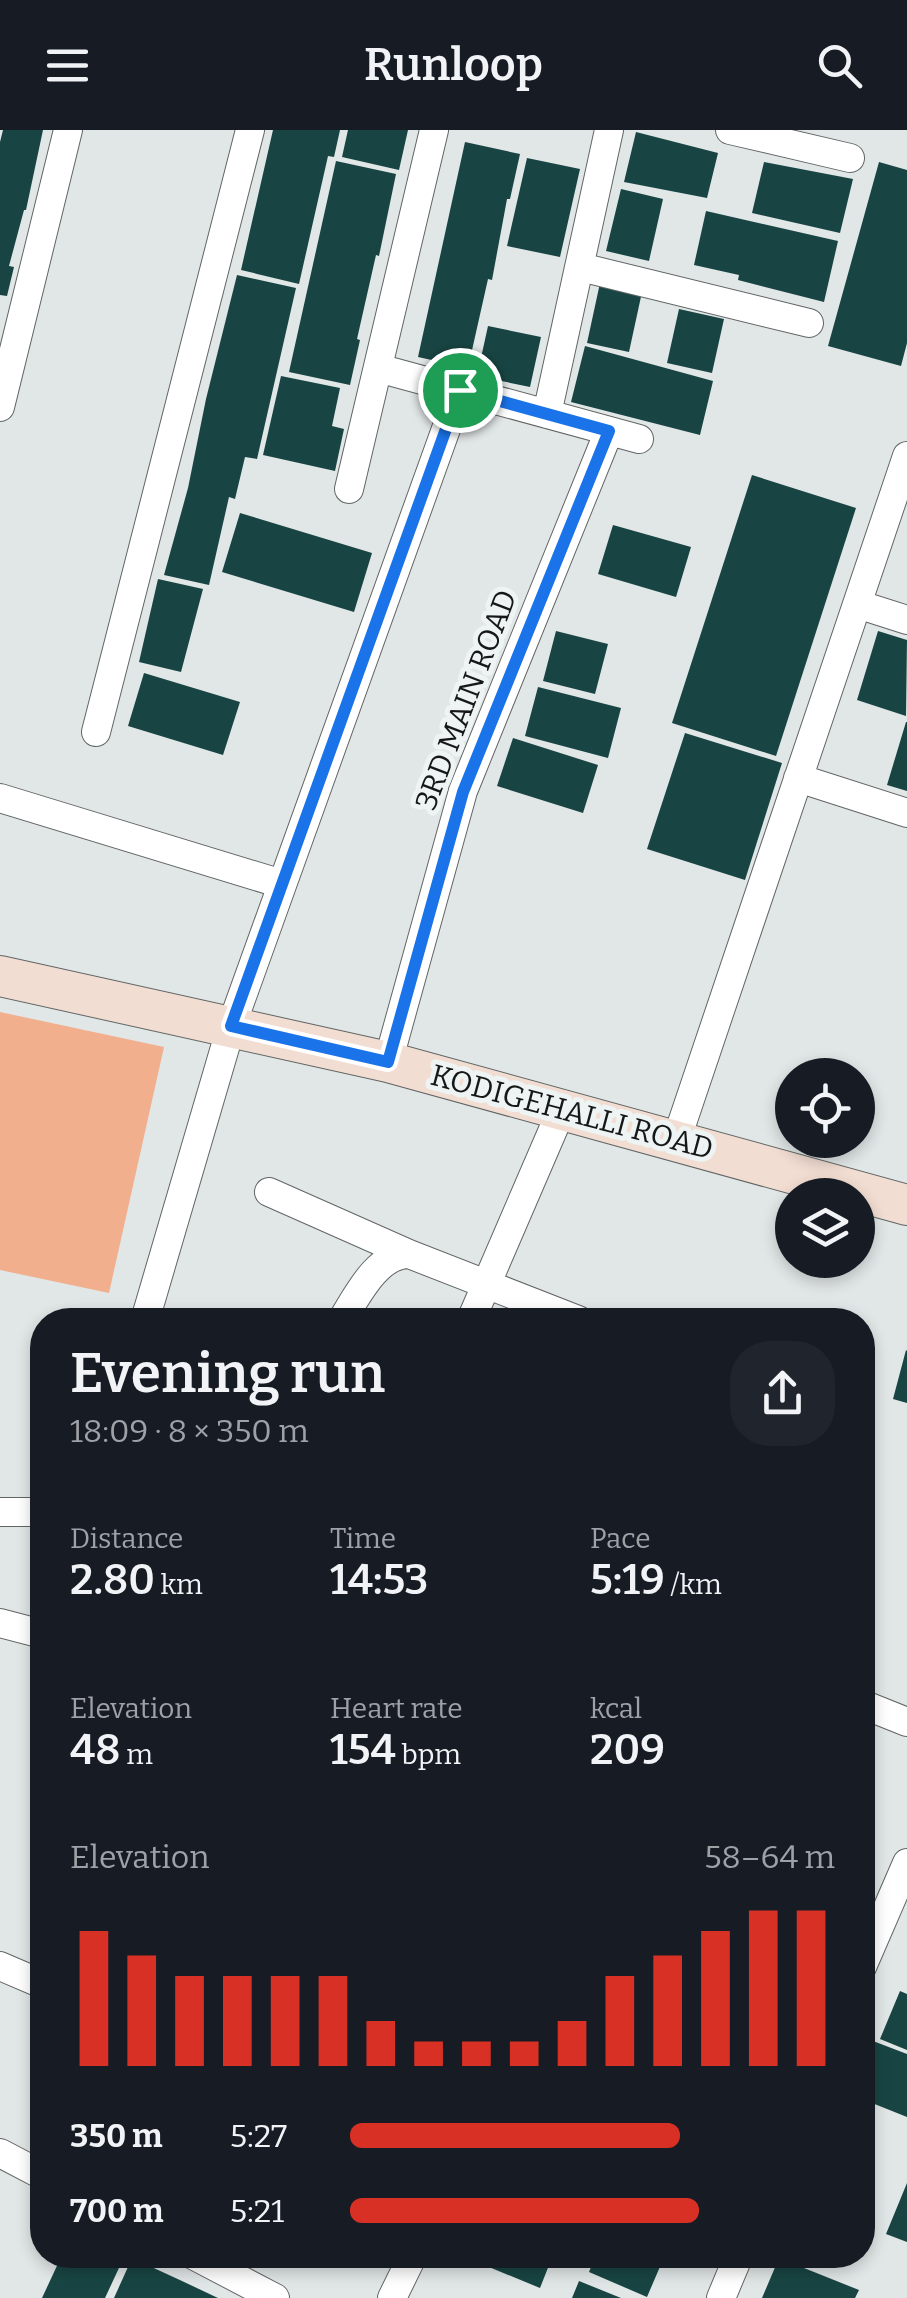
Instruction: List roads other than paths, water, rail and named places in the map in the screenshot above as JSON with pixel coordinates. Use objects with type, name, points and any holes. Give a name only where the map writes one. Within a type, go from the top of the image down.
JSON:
[{"type":"main road","name":"KODIGEHALLI ROAD","points":[[0,976],[388,1062],[907,1205]]},
{"type":"street","points":[[0,406],[68,130]]},
{"type":"street","points":[[96,732],[250,130]]},
{"type":"street","points":[[349,489],[434,130]]},
{"type":"street","points":[[548,414],[609,130]]},
{"type":"street","points":[[730,130],[850,158]]},
{"type":"street","points":[[580,267],[809,323]]},
{"type":"street","points":[[378,368],[639,439]]},
{"type":"street","points":[[149,1308],[231,1026],[460,390]]},
{"type":"street","name":"3RD MAIN ROAD","points":[[388,1062],[463,792],[609,431]]},
{"type":"street","points":[[676,1140],[907,456]]},
{"type":"street","points":[[857,604],[907,620]]},
{"type":"street","points":[[798,778],[907,813]]},
{"type":"street","points":[[0,798],[282,884]]},
{"type":"street","points":[[476,1308],[562,1109]]},
{"type":"street","points":[[269,1192],[408,1254],[548,1308]]},
{"type":"street","points":[[351,1308],[385,1260],[408,1254]]},
{"type":"street","points":[[0,1512],[30,1512]]},
{"type":"street","points":[[0,1623],[30,1631]]},
{"type":"street","points":[[875,1709],[907,1722]]},
{"type":"street","points":[[875,1936],[907,1862]]},
{"type":"street","points":[[0,1966],[30,1979]]},
{"type":"street","points":[[0,2152],[30,2168]]},
{"type":"street","points":[[218,2268],[275,2298]]},
{"type":"street","points":[[392,2298],[407,2268]]},
{"type":"street","points":[[721,2298],[734,2268]]}]
